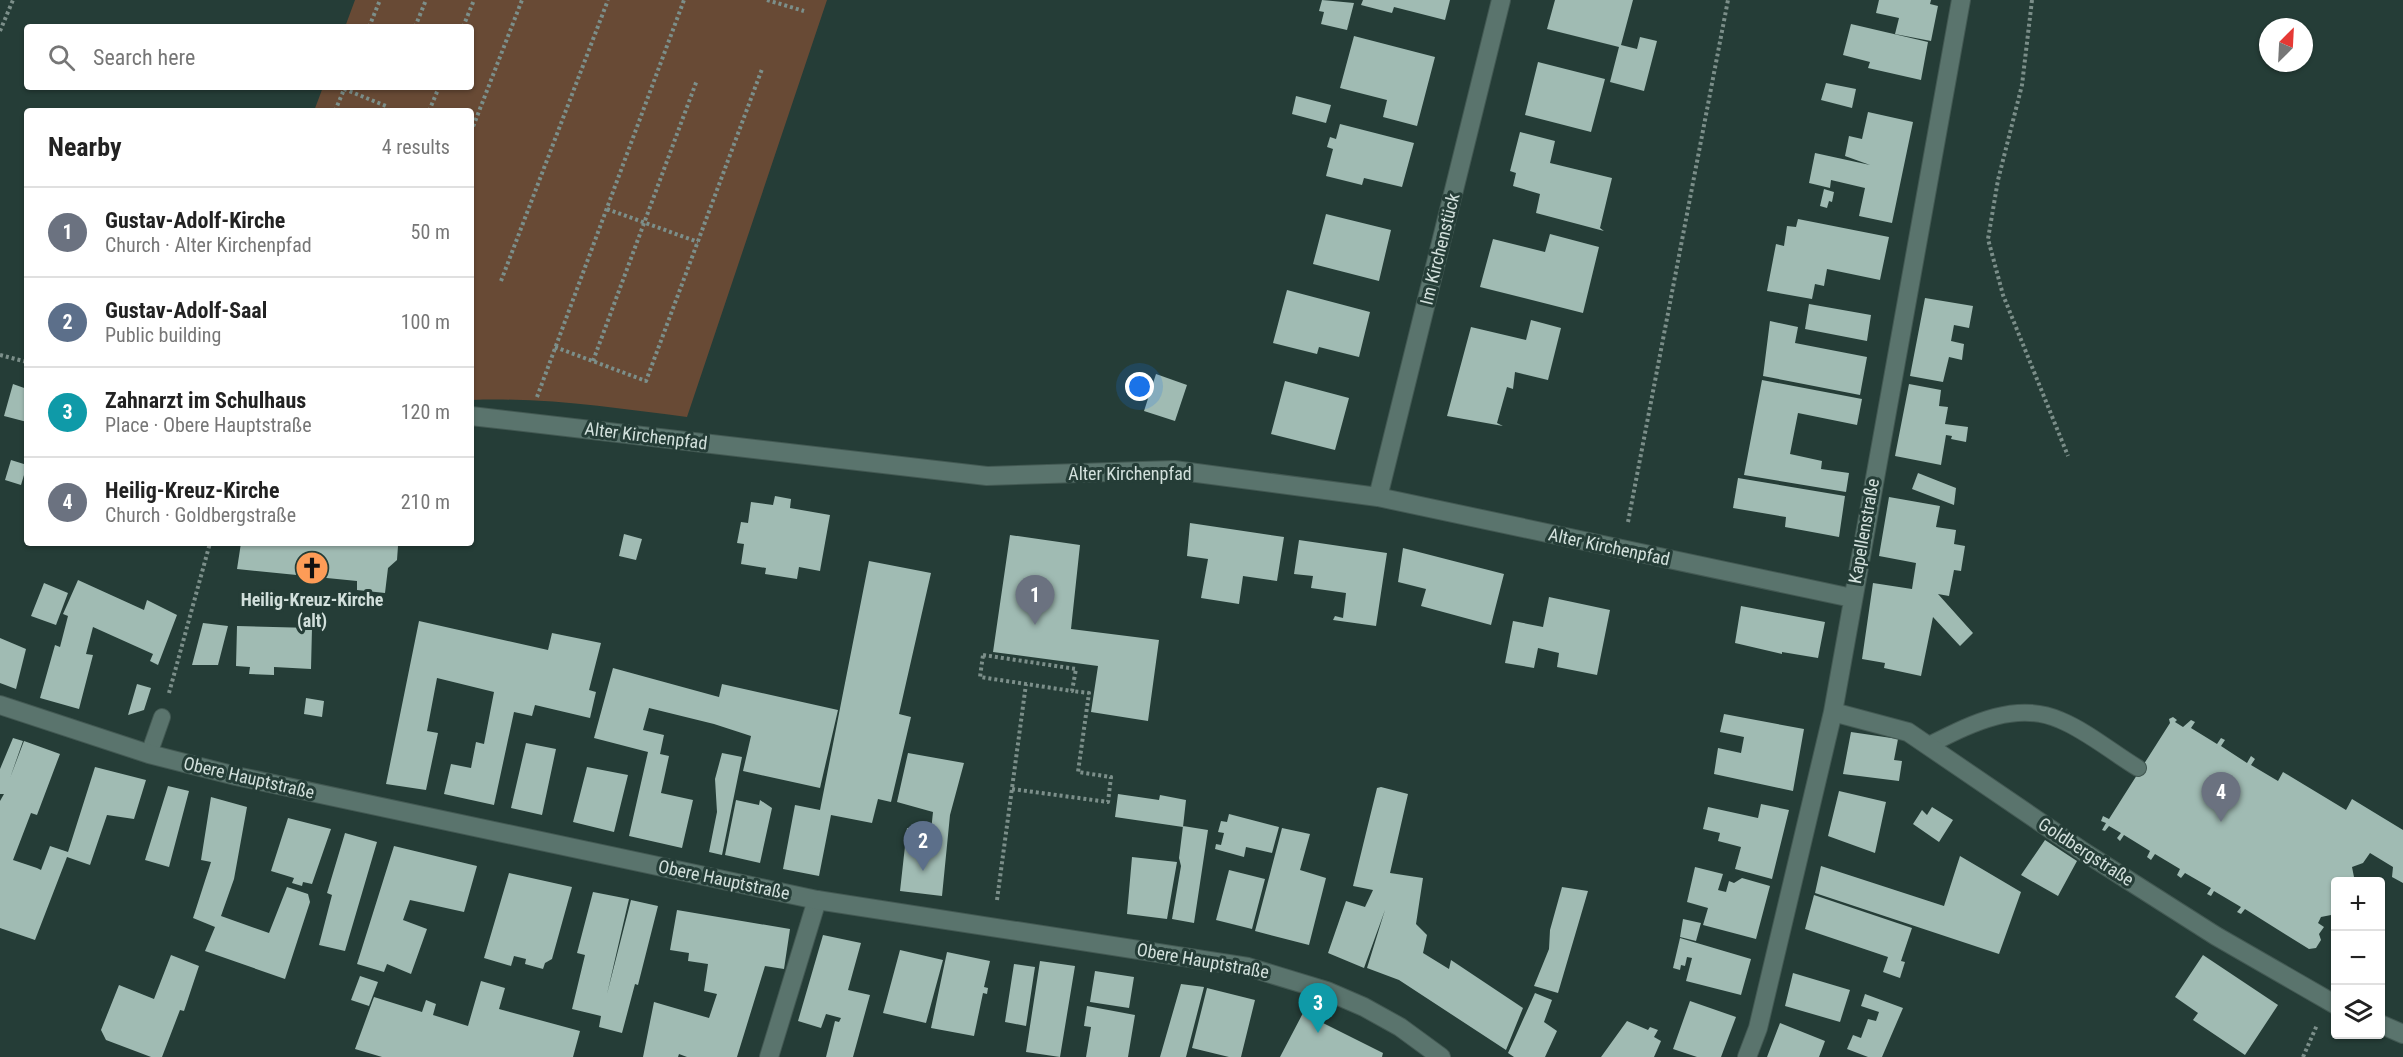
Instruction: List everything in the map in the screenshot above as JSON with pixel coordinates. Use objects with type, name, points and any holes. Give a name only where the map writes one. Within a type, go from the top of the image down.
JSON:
[{"type":"street","name":"Im Kirchenstück","points":[[1378,497],[1502,0]]},
{"type":"street","name":"Kapellenstraße","points":[[1747,1057],[1758,1028],[1833,712],[1961,0]]},
{"type":"street","name":"Alter Kirchenpfad","points":[[474,416],[987,476],[1174,470],[1378,497],[1852,598]]},
{"type":"street","name":"Obere Hauptstraße","points":[[0,705],[68,730],[149,754],[422,817],[817,900],[1248,967],[1318,987],[1364,1007],[1400,1027],[1441,1057]]},
{"type":"street","name":"Goldbergstraße","points":[[1833,712],[1908,732],[2084,852],[2216,936],[2331,1003]]},
{"type":"street","points":[[769,1057],[817,900]]},
{"type":"street","points":[[2385,1026],[2403,1034]]},
{"type":"lane","points":[[1929,745],[1985,719],[2034,713],[2060,720],[2138,768]]},
{"type":"lane","points":[[149,754],[162,717]]},
{"type":"path","points":[[0,31],[13,0]]},
{"type":"path","points":[[370,24],[380,0]]},
{"type":"path","points":[[416,24],[426,0]]},
{"type":"path","points":[[464,24],[474,0]]},
{"type":"path","points":[[474,124],[522,0]]},
{"type":"path","points":[[501,281],[608,0]]},
{"type":"path","points":[[536,400],[684,0]]},
{"type":"path","points":[[767,0],[804,11]]},
{"type":"path","points":[[786,6],[788,0]]},
{"type":"path","points":[[1623,549],[1728,0]]},
{"type":"path","points":[[2032,0],[2022,85],[1998,180],[1988,239],[2003,294],[2068,456]]},
{"type":"path","points":[[555,347],[646,381],[762,69]]},
{"type":"path","points":[[593,361],[697,80]]},
{"type":"path","points":[[336,108],[343,90]]},
{"type":"path","points":[[349,90],[386,106],[385,108]]},
{"type":"path","points":[[430,108],[438,90]]},
{"type":"path","points":[[607,208],[698,242]]},
{"type":"path","points":[[0,355],[24,361]]},
{"type":"path","points":[[162,717],[209,546]]},
{"type":"path","points":[[1012,789],[1108,802],[1111,777],[1077,772],[1089,693],[1072,691],[980,677],[983,655],[1030,659],[1076,669],[1072,691]]},
{"type":"path","points":[[998,893],[1026,684]]},
{"type":"path","points":[[2303,1057],[2331,1003]]},
{"type":"shaded area","points":[[355,0],[827,0],[687,417],[552,402],[474,400],[474,108],[315,108],[322,90],[474,90],[474,24],[346,24]]},
{"type":"building","points":[[1322,0],[1354,3],[1347,30],[1321,24],[1324,12],[1319,11]]},
{"type":"building","points":[[1363,0],[1450,0],[1445,20],[1394,7],[1392,13],[1361,5]]},
{"type":"building","points":[[1555,0],[1633,0],[1621,45],[1637,49],[1640,37],[1657,41],[1644,91],[1610,82],[1619,47],[1547,29]]},
{"type":"building","points":[[1879,0],[1931,0],[1930,4],[1938,6],[1931,41],[1895,34],[1899,18],[1876,13]]},
{"type":"building","points":[[1851,24],[1928,42],[1921,80],[1868,68],[1870,62],[1843,55]]},
{"type":"building","points":[[1354,36],[1435,57],[1417,126],[1383,117],[1387,100],[1340,88]]},
{"type":"building","points":[[1538,62],[1605,79],[1591,132],[1525,115]]},
{"type":"building","points":[[1826,83],[1856,89],[1852,108],[1821,100]]},
{"type":"building","points":[[1296,96],[1331,105],[1326,123],[1292,114]]},
{"type":"building","points":[[1868,112],[1913,122],[1892,223],[1859,216],[1865,188],[1831,180],[1830,188],[1809,183],[1815,153],[1870,165],[1845,156],[1849,136],[1862,139]]},
{"type":"building","points":[[1340,124],[1414,143],[1402,187],[1364,178],[1362,185],[1326,176],[1333,149],[1327,147],[1330,137],[1336,139]]},
{"type":"building","points":[[1520,132],[1555,141],[1550,163],[1612,178],[1600,228],[1604,231],[1536,213],[1540,194],[1513,186],[1516,173],[1510,171]]},
{"type":"building","points":[[1824,189],[1834,192],[1832,202],[1829,201],[1827,208],[1820,206]]},
{"type":"building","points":[[1326,214],[1391,230],[1379,281],[1313,264]]},
{"type":"building","points":[[1798,219],[1889,237],[1880,280],[1827,269],[1824,286],[1815,284],[1812,299],[1767,291],[1776,244],[1784,246],[1787,226],[1796,227]]},
{"type":"building","points":[[1550,234],[1599,247],[1583,313],[1480,287],[1493,239],[1545,252]]},
{"type":"building","points":[[1287,290],[1370,312],[1359,357],[1319,347],[1317,354],[1273,343]]},
{"type":"building","points":[[1925,298],[1973,306],[1969,328],[1954,325],[1951,341],[1964,344],[1962,360],[1949,357],[1943,382],[1910,376]]},
{"type":"building","points":[[1809,304],[1871,315],[1867,341],[1805,329]]},
{"type":"building","points":[[1531,320],[1561,328],[1548,380],[1515,372],[1513,389],[1507,387],[1497,423],[1503,426],[1447,416],[1471,327],[1526,340]]},
{"type":"building","points":[[1770,321],[1798,327],[1795,343],[1867,357],[1860,395],[1763,376]]},
{"type":"building","points":[[1156,374],[1187,385],[1175,421],[1144,411]]},
{"type":"building","points":[[1762,380],[1862,399],[1857,425],[1798,413],[1790,454],[1822,461],[1821,469],[1849,473],[1846,492],[1744,475]]},
{"type":"building","points":[[1285,381],[1349,398],[1335,450],[1271,434]]},
{"type":"building","points":[[13,384],[24,388],[24,421],[4,416]]},
{"type":"building","points":[[1909,384],[1941,390],[1939,406],[1948,407],[1945,424],[1968,427],[1966,442],[1951,439],[1952,436],[1946,435],[1941,465],[1895,456]]},
{"type":"building","points":[[11,460],[24,464],[21,485],[5,480]]},
{"type":"building","points":[[1918,473],[1956,488],[1954,505],[1912,489]]},
{"type":"building","points":[[1738,478],[1845,496],[1839,537],[1785,527],[1786,517],[1733,508]]},
{"type":"building","points":[[775,496],[791,499],[790,508],[830,515],[820,571],[799,567],[797,579],[765,574],[766,568],[741,564],[744,544],[737,543],[741,522],[748,523],[751,502],[773,505]]},
{"type":"building","points":[[1889,497],[1940,506],[1936,527],[1956,530],[1954,544],[1965,546],[1961,571],[1954,570],[1949,596],[1938,594],[1973,633],[1960,646],[1933,617],[1921,676],[1884,668],[1885,663],[1862,659],[1873,583],[1912,589],[1916,563],[1879,556]]},
{"type":"building","points":[[1190,523],[1284,537],[1277,581],[1243,576],[1239,604],[1201,598],[1208,559],[1187,556]]},
{"type":"building","points":[[624,534],[642,539],[636,560],[619,556]]},
{"type":"building","points":[[1010,535],[1080,545],[1071,629],[1159,640],[1148,721],[1091,712],[1098,666],[993,652]]},
{"type":"building","points":[[1299,540],[1387,553],[1376,626],[1333,620],[1335,616],[1343,618],[1346,593],[1311,588],[1313,576],[1294,574]]},
{"type":"building","name":"Heilig-Kreuz-Kirche (alt)","points":[[241,546],[398,546],[397,560],[388,568],[385,593],[357,590],[357,581],[237,569]]},
{"type":"building","points":[[1403,548],[1504,574],[1491,625],[1421,606],[1426,589],[1398,582]]},
{"type":"building","points":[[869,561],[931,573],[899,714],[911,717],[891,802],[878,799],[872,823],[831,815],[819,876],[783,869],[795,805],[820,810]]},
{"type":"building","points":[[78,580],[144,610],[147,600],[177,615],[158,665],[150,661],[153,654],[93,627],[86,654],[93,655],[79,709],[40,698],[55,645],[60,647],[68,616],[63,614]]},
{"type":"building","points":[[44,583],[68,593],[56,625],[31,616]]},
{"type":"building","points":[[1549,597],[1610,610],[1597,675],[1557,667],[1559,653],[1538,648],[1534,668],[1505,663],[1513,621],[1543,627]]},
{"type":"building","points":[[1741,606],[1825,622],[1818,658],[1782,652],[1782,654],[1735,643]]},
{"type":"building","points":[[419,621],[548,650],[552,633],[601,643],[589,690],[596,692],[590,718],[535,705],[532,716],[514,712],[494,805],[444,794],[451,764],[471,768],[476,742],[484,744],[494,692],[437,678],[427,731],[438,733],[426,790],[386,784]]},
{"type":"building","points":[[203,623],[228,626],[218,665],[192,665]]},
{"type":"building","points":[[237,626],[312,628],[311,669],[274,667],[274,675],[249,674],[250,667],[236,666]]},
{"type":"building","points":[[0,638],[26,649],[16,689],[0,683]]},
{"type":"building","points":[[613,668],[719,697],[722,684],[838,710],[820,788],[743,771],[751,736],[649,708],[643,730],[664,735],[660,754],[669,756],[661,793],[693,800],[682,848],[629,836],[648,752],[594,738]]},
{"type":"building","points":[[137,684],[151,688],[144,710],[128,715]]},
{"type":"building","points":[[306,698],[324,701],[322,717],[304,714]]},
{"type":"building","points":[[1724,714],[1804,729],[1793,791],[1714,774],[1718,748],[1741,753],[1744,737],[1720,732]]},
{"type":"building","points":[[2173,717],[2177,720],[2175,722],[2183,727],[2191,720],[2195,722],[2191,728],[2217,744],[2221,738],[2225,740],[2221,746],[2247,763],[2251,756],[2255,759],[2251,765],[2278,781],[2283,772],[2346,810],[2352,799],[2403,830],[2403,883],[2392,877],[2393,867],[2370,853],[2363,863],[2352,867],[2354,877],[2331,877],[2331,915],[2321,917],[2318,923],[2324,927],[2319,934],[2321,940],[2316,948],[2309,949],[2245,909],[2241,914],[2237,912],[2241,907],[2214,891],[2211,896],[2207,894],[2211,888],[2185,873],[2181,878],[2177,875],[2180,869],[2155,854],[2151,860],[2147,857],[2150,851],[2124,835],[2120,841],[2117,838],[2121,833],[2109,826],[2105,831],[2102,830],[2106,823],[2101,821],[2103,816],[2109,819],[2170,723],[2169,719]]},
{"type":"building","points":[[1851,732],[1898,739],[1894,760],[1902,761],[1899,781],[1843,774]]},
{"type":"building","points":[[13,738],[23,741],[10,778],[24,741],[60,754],[37,815],[31,813],[13,860],[41,870],[50,846],[68,852],[95,767],[146,780],[134,819],[107,815],[90,865],[67,857],[35,940],[0,928],[0,801],[4,794],[0,794],[0,769]]},
{"type":"building","points":[[526,743],[556,749],[542,815],[511,808]]},
{"type":"building","points":[[722,753],[742,757],[722,855],[709,852],[717,812],[715,779]]},
{"type":"building","points":[[908,753],[964,763],[950,815],[942,896],[900,891],[907,828],[931,831],[933,812],[897,802]]},
{"type":"building","points":[[587,767],[628,775],[614,832],[573,822]]},
{"type":"building","points":[[168,786],[189,791],[169,867],[145,860]]},
{"type":"building","points":[[1377,788],[1408,794],[1390,873],[1423,878],[1416,924],[1427,935],[1423,953],[1449,969],[1451,960],[1523,1008],[1506,1050],[1399,980],[1367,968],[1385,910],[1364,968],[1328,953],[1346,901],[1365,907],[1373,890],[1353,886]]},
{"type":"building","points":[[1839,791],[1886,802],[1875,853],[1828,836]]},
{"type":"building","points":[[1118,794],[1159,800],[1160,795],[1186,800],[1183,827],[1115,817]]},
{"type":"building","points":[[211,797],[247,807],[234,879],[221,916],[269,933],[287,887],[308,894],[310,902],[285,979],[205,951],[215,927],[193,918],[211,862],[201,860]]},
{"type":"building","points":[[736,800],[759,805],[760,800],[772,808],[760,863],[725,855]]},
{"type":"building","points":[[1761,804],[1789,810],[1772,879],[1735,869],[1741,847],[1718,841],[1720,833],[1703,829],[1708,807],[1758,818]]},
{"type":"building","points":[[1932,807],[1953,820],[1939,842],[1913,824],[1922,810],[1927,815]]},
{"type":"building","points":[[1229,814],[1279,827],[1272,853],[1246,847],[1244,857],[1215,849],[1216,844],[1221,845],[1224,833],[1218,832],[1221,821],[1227,822]]},
{"type":"building","points":[[288,818],[331,829],[312,884],[303,882],[302,886],[292,883],[294,878],[271,871]]},
{"type":"building","points":[[1183,826],[1208,830],[1194,923],[1172,919],[1181,866],[1179,858]]},
{"type":"building","points":[[1282,828],[1310,834],[1300,870],[1326,878],[1309,945],[1255,931]]},
{"type":"building","points":[[345,833],[377,842],[345,951],[319,945],[332,895],[327,893]]},
{"type":"building","points":[[2045,840],[2077,861],[2058,896],[2021,875]]},
{"type":"building","points":[[394,846],[477,866],[464,912],[410,900],[403,920],[427,929],[411,974],[387,964],[384,972],[357,964]]},
{"type":"building","points":[[1960,856],[2021,892],[1999,954],[1815,893],[1821,866],[1944,906]]},
{"type":"building","points":[[1132,857],[1177,862],[1167,919],[1127,914]]},
{"type":"building","points":[[1695,867],[1723,874],[1718,890],[1726,892],[1729,881],[1734,883],[1742,878],[1770,886],[1756,939],[1703,925],[1708,908],[1687,902]]},
{"type":"building","points":[[1229,870],[1265,879],[1252,929],[1216,920]]},
{"type":"building","points":[[509,873],[572,887],[552,959],[545,963],[543,969],[525,964],[526,959],[514,956],[511,966],[484,958]]},
{"type":"building","points":[[1562,887],[1588,891],[1558,993],[1534,986],[1549,949],[1550,930]]},
{"type":"building","points":[[593,892],[629,899],[607,994],[631,900],[658,906],[638,985],[635,984],[622,1033],[599,1027],[601,1016],[572,1009],[585,955],[577,953]]},
{"type":"building","points":[[1814,895],[1912,928],[1901,961],[1905,962],[1900,978],[1883,972],[1888,957],[1805,929]]},
{"type":"building","points":[[677,910],[790,929],[784,969],[765,966],[737,1057],[687,1057],[679,1054],[678,1057],[643,1057],[654,1002],[709,1018],[717,994],[704,991],[708,964],[688,961],[689,953],[670,950]]},
{"type":"building","points":[[1683,919],[1701,923],[1696,941],[1680,937]]},
{"type":"building","points":[[823,935],[861,943],[848,990],[870,995],[853,1057],[826,1057],[835,1021],[839,1022],[841,1018],[826,1014],[821,1028],[798,1021]]},
{"type":"building","points":[[1680,938],[1751,959],[1741,995],[1686,981],[1692,958],[1687,957],[1685,966],[1681,965],[1680,970],[1673,968]]},
{"type":"building","points":[[900,950],[943,960],[926,1023],[883,1013]]},
{"type":"building","points":[[947,952],[990,961],[984,987],[988,988],[987,994],[983,993],[974,1036],[931,1028]]},
{"type":"building","points":[[171,955],[199,966],[184,1011],[180,1010],[162,1057],[151,1057],[106,1040],[101,1030],[119,985],[154,999]]},
{"type":"building","points":[[2203,955],[2278,1005],[2245,1055],[2193,1020],[2198,1013],[2175,997]]},
{"type":"building","points":[[1040,961],[1075,966],[1060,1057],[1026,1052]]},
{"type":"building","points":[[1014,964],[1035,967],[1026,1026],[1005,1022]]},
{"type":"building","points":[[1095,971],[1134,977],[1129,1008],[1090,1002]]},
{"type":"building","points":[[1793,973],[1850,990],[1840,1022],[1785,1006]]},
{"type":"building","points":[[360,976],[378,982],[369,1006],[351,1000]]},
{"type":"building","points":[[481,981],[505,988],[499,1009],[580,1031],[573,1057],[382,1057],[355,1049],[374,997],[422,1012],[426,1000],[436,1004],[433,1015],[468,1026]]},
{"type":"building","points":[[1181,984],[1204,987],[1186,1057],[1160,1057]]},
{"type":"building","points":[[1207,988],[1255,1000],[1241,1057],[1229,1057],[1192,1048]]},
{"type":"building","points":[[1535,993],[1552,1000],[1544,1022],[1557,1031],[1545,1057],[1514,1057],[1508,1053]]},
{"type":"building","points":[[1865,994],[1903,1008],[1882,1057],[1868,1057],[1847,1049],[1853,1035],[1861,1038],[1868,1019],[1876,1021],[1879,1012],[1861,1006]]},
{"type":"building","points":[[1690,1001],[1736,1017],[1721,1057],[1697,1057],[1673,1049]]},
{"type":"building","points":[[1087,1006],[1135,1015],[1128,1057],[1086,1057],[1091,1027],[1084,1026]]},
{"type":"building","points":[[1303,1013],[1383,1053],[1382,1057],[1280,1057]]},
{"type":"building","points":[[1627,1021],[1648,1030],[1650,1027],[1658,1030],[1654,1037],[1661,1041],[1654,1057],[1601,1057]]},
{"type":"building","points":[[1780,1023],[1825,1041],[1819,1057],[1767,1057]]},
{"type":"place","name":"Heilig-Kreuz-Kirche (alt)","points":[[312,568]]},
{"type":"place","name":"Gustav-Adolf-Kirche","points":[[1035,625]]},
{"type":"place","name":"Heilig-Kreuz-Kirche","points":[[2221,822]]},
{"type":"place","name":"Gustav-Adolf-Saal","points":[[923,871]]},
{"type":"place","name":"Zahnarzt im Schulhaus","points":[[1318,1033]]}]
